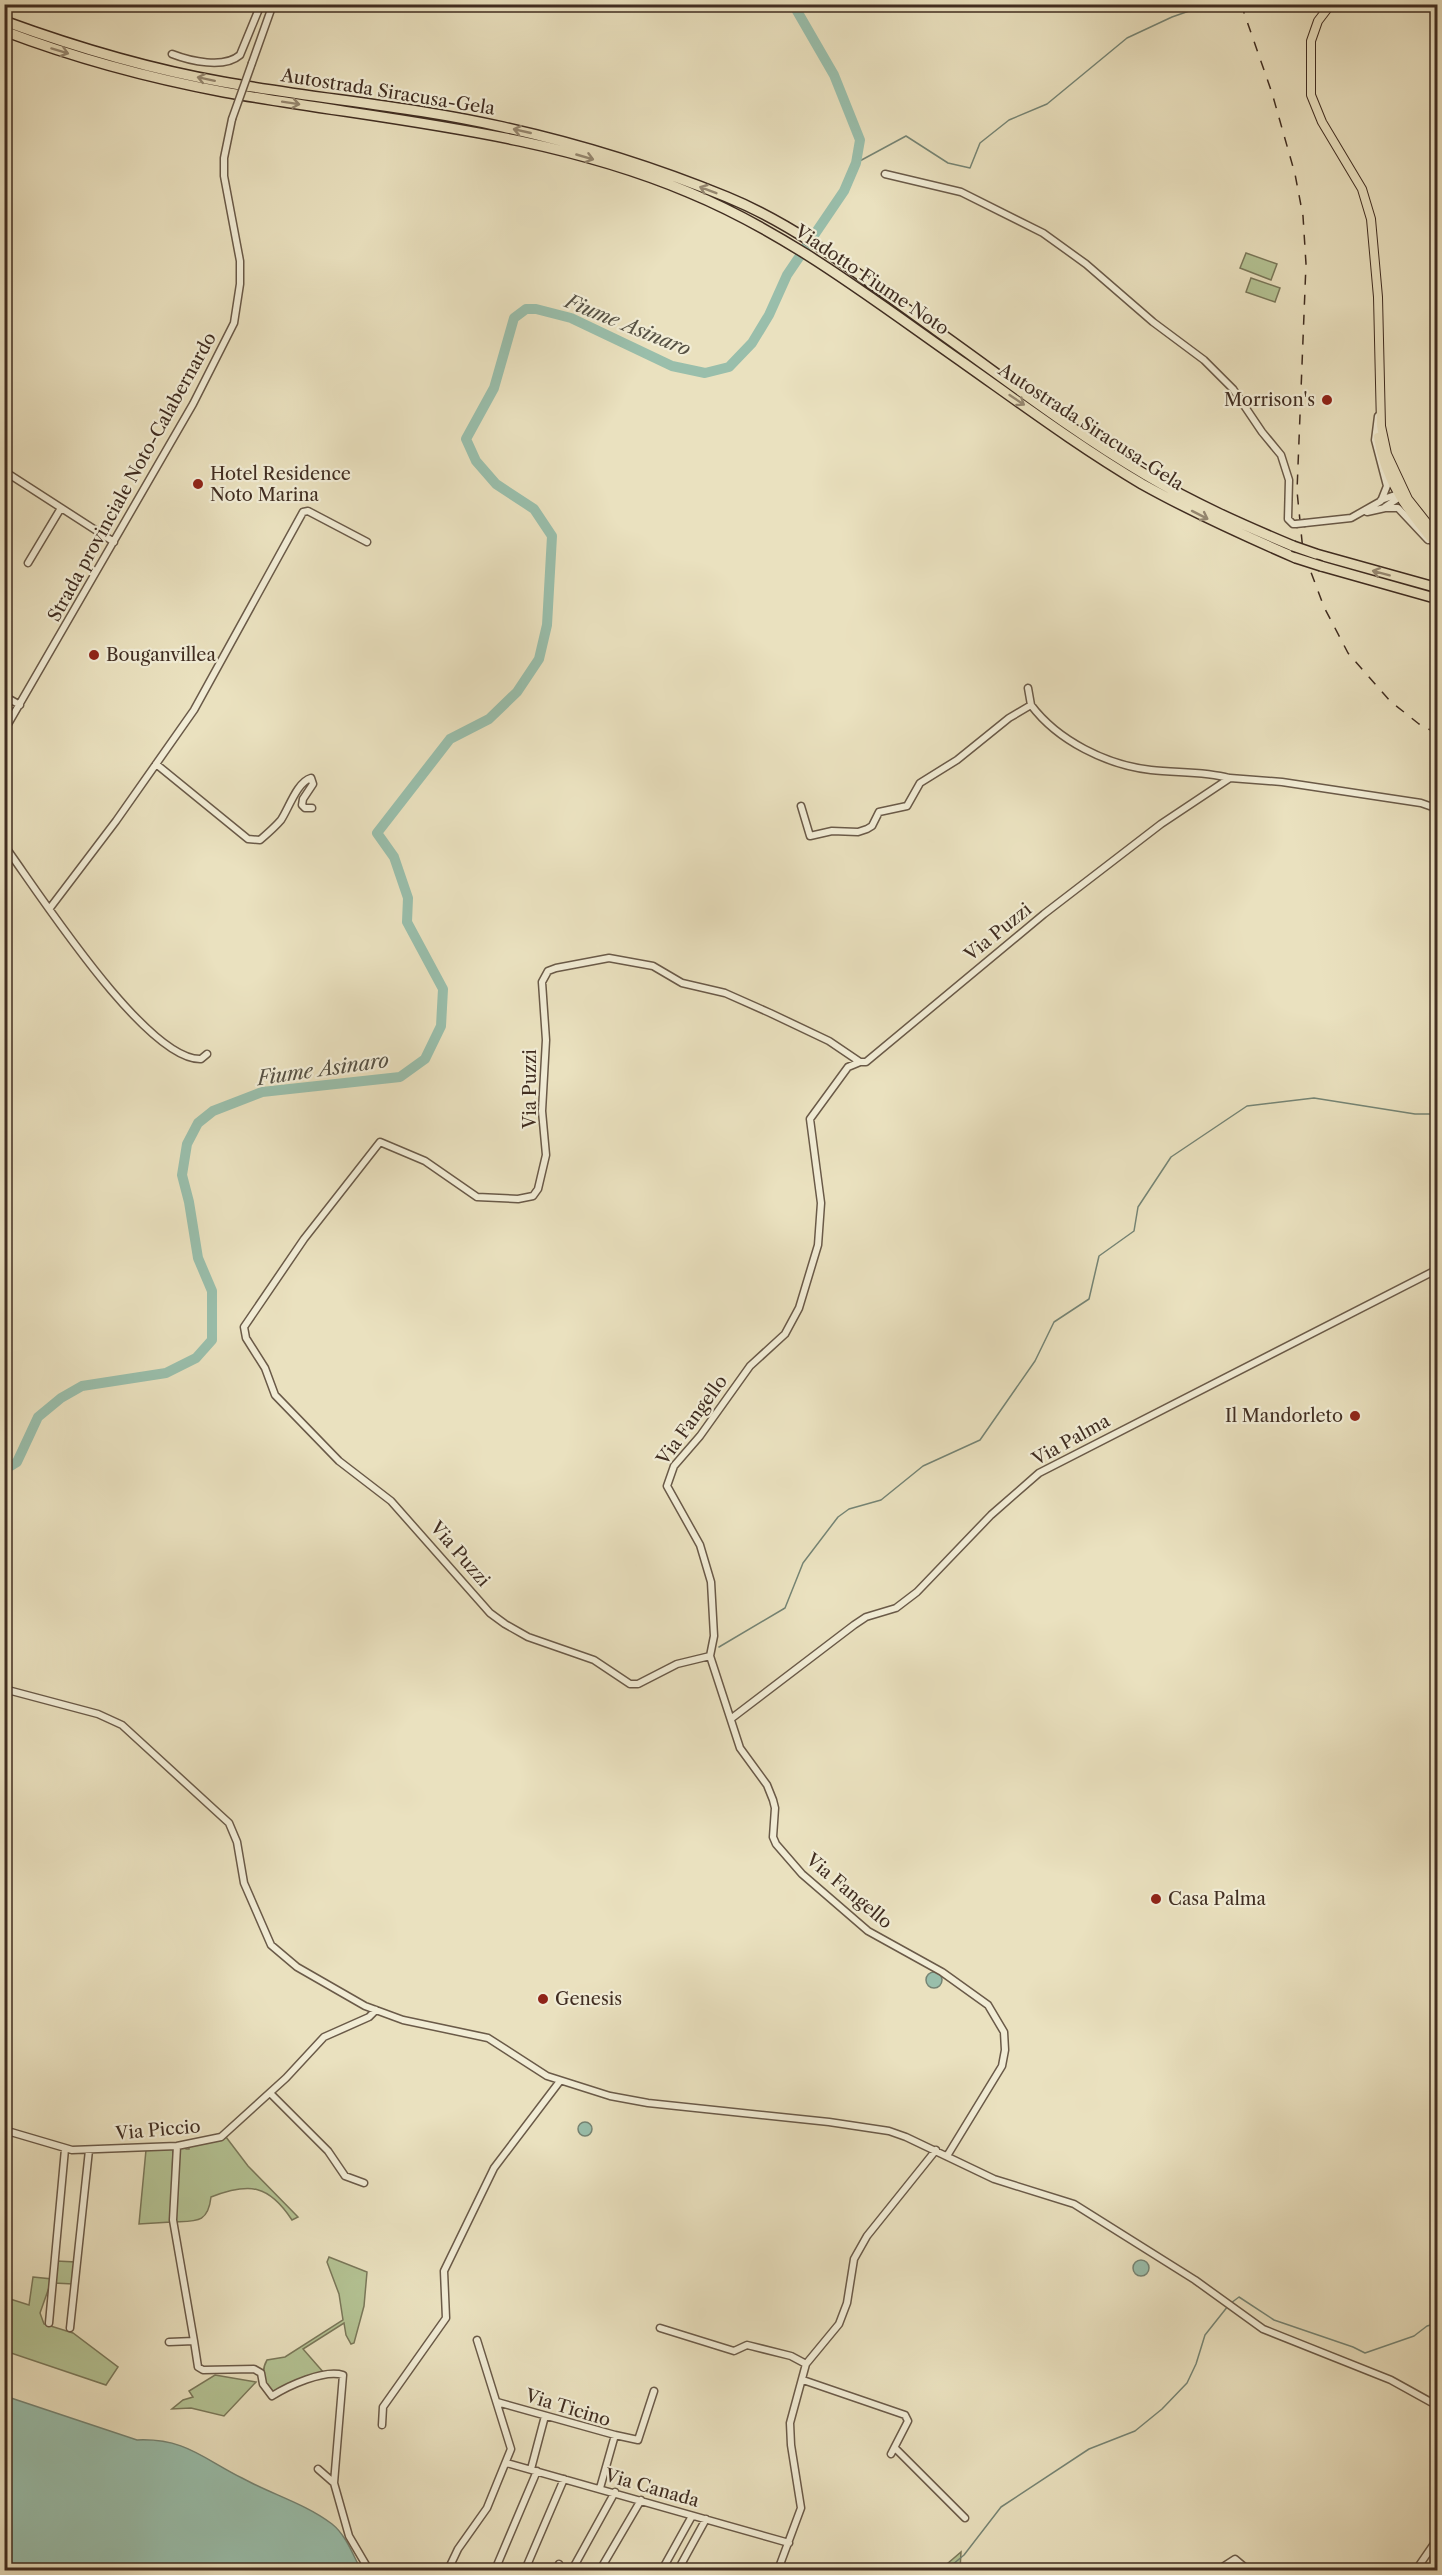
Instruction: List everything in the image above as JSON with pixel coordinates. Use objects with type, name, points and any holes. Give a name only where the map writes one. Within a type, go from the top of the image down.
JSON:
[{"type":"highway","name":"Autostrada Siracusa-Gela","points":[[4,21],[88,50],[177,73],[500,126],[573,143],[641,164],[762,213]]},
{"type":"highway","name":"Autostrada Siracusa-Gela","points":[[4,31],[94,61],[175,82],[505,137],[580,155],[685,190],[755,222]]},
{"type":"highway","name":"Viadotto Fiume Noto","points":[[762,213],[828,254],[975,358]]},
{"type":"highway","name":"Viadotto Fiume Noto","points":[[755,222],[823,263],[969,367]]},
{"type":"highway","name":"Autostrada Siracusa-Gela","points":[[975,358],[1084,436],[1145,475],[1203,507],[1316,554],[1437,588]]},
{"type":"highway","name":"Autostrada Siracusa-Gela","points":[[969,367],[1140,482],[1198,515],[1296,558],[1437,598]]},
{"type":"main road","points":[[1331,4],[1318,21],[1311,41],[1311,94],[1322,122],[1362,189],[1371,219],[1378,297],[1381,426],[1387,454],[1408,499],[1437,536]]},
{"type":"main road","points":[[1380,390],[1378,416],[1381,454],[1399,495],[1437,547]]},
{"type":"street","points":[[172,54],[187,60],[213,63],[235,59],[240,55],[261,4]]},
{"type":"street","name":"Strada provinciale Noto-Calabernardo","points":[[4,731],[193,404],[234,323],[240,284],[240,261],[224,176],[224,158],[232,119],[273,4]]},
{"type":"street","points":[[885,174],[961,192],[1043,232],[1086,264],[1153,322],[1204,360],[1233,389],[1281,455],[1289,480],[1288,519],[1293,524],[1342,520],[1385,508],[1402,510],[1437,547]]},
{"type":"street","points":[[1378,416],[1375,440],[1387,486],[1381,501]]},
{"type":"street","points":[[1387,454],[1399,495],[1424,526],[1437,536]]},
{"type":"street","points":[[4,471],[114,542]]},
{"type":"street","points":[[1363,513],[1381,501],[1399,495]]},
{"type":"street","points":[[1385,508],[1399,495]]},
{"type":"street","points":[[28,563],[61,508]]},
{"type":"street","points":[[50,908],[194,710],[270,568],[303,512],[308,511],[367,542]]},
{"type":"street","points":[[1028,688],[1031,705],[1059,734],[1118,763],[1152,770],[1282,782],[1421,802],[1437,809]]},
{"type":"street","points":[[4,696],[20,705]]},
{"type":"street","points":[[801,806],[810,836],[832,831],[858,832],[867,829],[872,826],[879,812],[907,806],[920,783],[957,760],[1009,718],[1031,705]]},
{"type":"street","points":[[156,764],[249,839],[260,840],[267,834],[281,820],[303,783],[311,778],[314,784],[303,799],[302,805],[305,808],[312,808]]},
{"type":"street","name":"Via Puzzi","points":[[710,1656],[677,1664],[638,1684],[630,1684],[594,1660],[528,1637],[505,1624],[490,1613],[392,1501],[339,1461],[275,1395],[265,1368],[246,1338],[244,1327],[304,1239],[380,1142],[425,1161],[477,1197],[518,1199],[528,1198],[537,1192],[546,1155],[542,1111],[546,1040],[541,993],[542,982],[548,971],[609,958],[653,966],[682,983],[725,993],[770,1013],[829,1041],[860,1062],[872,1058],[1035,921],[1161,824],[1230,778]]},
{"type":"street","points":[[4,845],[106,985],[139,1021],[184,1056],[201,1059],[207,1054]]},
{"type":"street","name":"Via Fangello","points":[[860,1062],[848,1068],[810,1119],[821,1203],[818,1245],[799,1308],[785,1334],[750,1366],[700,1436],[674,1466],[667,1480],[669,1493],[696,1534],[711,1582],[714,1636],[710,1656],[740,1748],[771,1793],[775,1808],[773,1837],[790,1861],[868,1931],[951,1978],[988,2005],[1001,2022],[1005,2040],[1002,2066],[947,2156]]},
{"type":"street","name":"Via Palma","points":[[732,1718],[854,1624],[866,1617],[896,1608],[917,1592],[991,1515],[1045,1469],[1437,1269]]},
{"type":"street","points":[[4,1689],[98,1714],[122,1725],[229,1823],[237,1842],[244,1882],[252,1906],[275,1950],[297,1967],[376,2010],[403,2020],[488,2038],[535,2069],[560,2081],[610,2096],[648,2103],[829,2122],[889,2131],[936,2150],[994,2179],[1074,2204],[1138,2242],[1263,2329],[1391,2380],[1437,2406]]},
{"type":"street","name":"Via Piccio","points":[[4,2130],[65,2149],[89,2150],[177,2146],[221,2137],[246,2111],[270,2093],[324,2037],[369,2017],[376,2010]]},
{"type":"street","points":[[382,2425],[383,2407],[446,2318],[444,2271],[494,2168],[560,2081]]},
{"type":"street","points":[[270,2093],[328,2151],[345,2176],[364,2183]]},
{"type":"street","points":[[177,2146],[173,2220],[198,2367],[203,2370],[254,2369],[261,2373],[263,2384],[272,2396],[306,2380],[337,2373],[343,2374],[334,2483],[349,2536],[369,2571]]},
{"type":"street","points":[[49,2323],[65,2149]]},
{"type":"street","points":[[70,2328],[89,2150]]},
{"type":"street","points":[[778,2571],[801,2508],[791,2445],[790,2418],[806,2364],[838,2324],[847,2303],[854,2259],[867,2236],[936,2150]]},
{"type":"street","points":[[660,2328],[734,2351],[747,2345],[791,2356],[806,2364]]},
{"type":"street","points":[[448,2571],[458,2549],[486,2508],[507,2463],[511,2446],[477,2340]]},
{"type":"street","points":[[169,2342],[194,2341]]},
{"type":"street","points":[[803,2380],[905,2415],[908,2421],[894,2451],[964,2518]]},
{"type":"street","points":[[615,2435],[638,2440],[654,2391]]},
{"type":"street","name":"Via Ticino","points":[[497,2402],[615,2435],[600,2488]]},
{"type":"street","points":[[495,2570],[534,2470],[545,2416]]},
{"type":"street","name":"Via Canada","points":[[507,2463],[789,2543]]},
{"type":"street","points":[[318,2469],[334,2483]]},
{"type":"street","points":[[525,2571],[564,2479]]},
{"type":"street","points":[[572,2571],[615,2492]]},
{"type":"street","points":[[600,2571],[641,2500]]},
{"type":"street","points":[[662,2571],[692,2516]]},
{"type":"street","points":[[678,2571],[706,2519]]},
{"type":"street","points":[[1416,2571],[1437,2538]]},
{"type":"street","points":[[1218,2571],[1234,2559],[1248,2571]]},
{"type":"shaded area","points":[[1246,253],[1277,264],[1271,280],[1240,268]]},
{"type":"shaded area","points":[[1251,278],[1280,288],[1275,302],[1246,292]]},
{"type":"shaded area","points":[[934,1972],[942,1980],[934,1988],[926,1980]]},
{"type":"shaded area","points":[[585,2122],[590,2124],[592,2129],[590,2134],[585,2136],[580,2134],[578,2129],[580,2124]]},
{"type":"shaded area","points":[[226,2137],[248,2166],[298,2217],[292,2220],[284,2208],[267,2193],[248,2188],[211,2197],[207,2212],[200,2219],[174,2222],[179,2149],[185,2146],[189,2149],[189,2145]]},
{"type":"shaded area","points":[[173,2148],[171,2222],[139,2224],[146,2150]]},
{"type":"shaded area","points":[[329,2257],[367,2272],[364,2306],[354,2343],[351,2344],[346,2335],[344,2323],[303,2349],[324,2373],[272,2393],[264,2377],[267,2360],[285,2357],[343,2320],[339,2294],[327,2262]]},
{"type":"shaded area","points":[[1141,2260],[1147,2262],[1149,2268],[1147,2274],[1141,2276],[1135,2274],[1133,2268],[1135,2262]]},
{"type":"shaded area","points":[[56,2261],[76,2262],[73,2284],[54,2283]]},
{"type":"shaded area","points":[[33,2277],[52,2279],[40,2313],[44,2324],[73,2333],[118,2367],[106,2385],[5,2351],[4,2297],[29,2305]]},
{"type":"shaded area","points":[[215,2375],[256,2382],[224,2416],[191,2408],[172,2409],[183,2400],[193,2397],[189,2391]]},
{"type":"shaded area","points":[[5,2396],[137,2440],[168,2442],[192,2451],[253,2484],[300,2505],[332,2524],[345,2539],[361,2570],[5,2570]]},
{"type":"shaded area","points":[[961,2552],[960,2570],[940,2570]]},
{"type":"waterway","name":"Fiume Asinaro","points":[[4,1470],[17,1462],[38,1417],[61,1398],[82,1386],[166,1373],[196,1358],[212,1340],[212,1291],[198,1258],[182,1175],[187,1144],[198,1123],[213,1111],[262,1092],[400,1077],[425,1059],[441,1026],[443,989],[407,922],[408,898],[394,857],[377,833],[450,739],[489,719],[517,692],[539,659],[547,625],[552,536],[534,509],[496,484],[476,461],[466,439],[494,388],[514,318],[526,309],[536,309],[571,318],[672,366],[705,373],[729,367],[752,343],[769,315],[787,275],[844,191],[856,163],[860,140],[834,75],[793,4]]},
{"type":"waterway","points":[[856,163],[906,136],[948,163],[970,168],[980,143],[1009,120],[1047,104],[1127,38],[1172,17],[1209,4]]},
{"type":"waterway","points":[[719,1647],[785,1608],[803,1563],[838,1517],[849,1509],[881,1500],[923,1466],[980,1440],[1035,1361],[1054,1322],[1089,1299],[1099,1256],[1134,1231],[1138,1207],[1171,1157],[1247,1106],[1314,1098],[1415,1114],[1438,1114]]},
{"type":"waterway","name":"Fiume Asinaro","points":[[4,1520],[4,1537]]},
{"type":"waterway","points":[[1231,2303],[1239,2297],[1274,2320],[1365,2353],[1414,2336],[1427,2326],[1438,2323]]},
{"type":"waterway","points":[[946,2570],[964,2555],[1001,2507],[1089,2449],[1135,2431],[1162,2409],[1187,2383],[1205,2335],[1228,2306]]},
{"type":"railway","points":[[1241,4],[1272,93],[1295,174],[1303,216],[1306,264],[1297,491],[1303,551],[1324,607],[1348,653],[1390,701],[1419,724],[1438,734]]},
{"type":"place","name":"Morrison's","points":[[1327,400]]},
{"type":"place","name":"Hotel Residence Noto Marina","points":[[198,484]]},
{"type":"place","name":"Bouganvillea","points":[[94,655]]},
{"type":"place","name":"Il Mandorleto","points":[[1355,1416]]},
{"type":"place","name":"Casa Palma","points":[[1156,1899]]},
{"type":"place","name":"Genesis","points":[[543,1999]]}]
